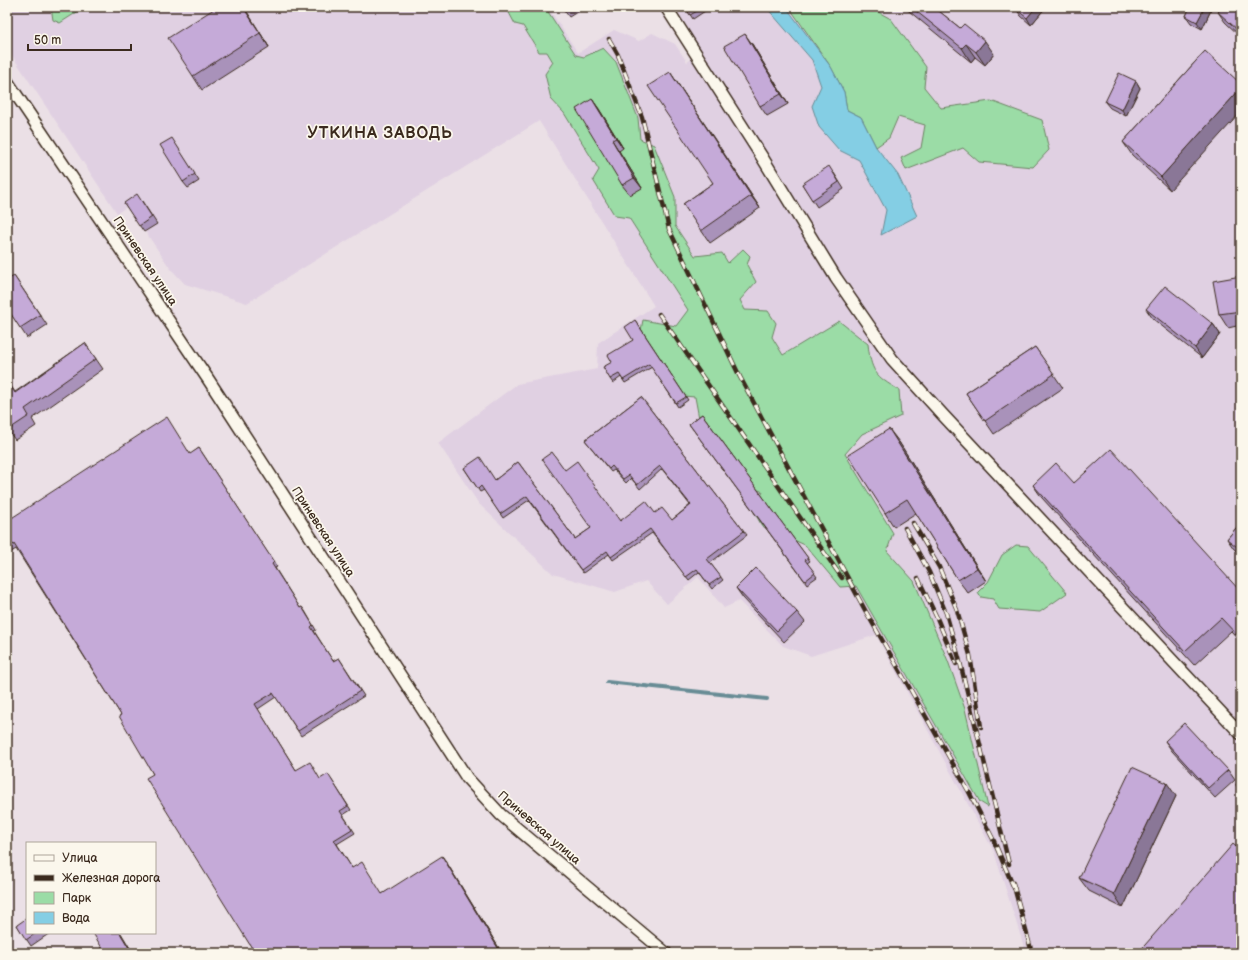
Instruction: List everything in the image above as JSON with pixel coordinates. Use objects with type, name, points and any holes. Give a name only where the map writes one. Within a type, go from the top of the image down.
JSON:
[{"type":"street","points":[[666,7],[762,157],[836,278],[892,359],[1241,734]]},
{"type":"street","name":"Приневская улица","points":[[7,81],[208,379],[467,778],[501,816],[666,953]]},
{"type":"shaded area","points":[[7,7],[548,7],[578,53],[614,30],[639,41],[652,33],[675,44],[687,62],[702,52],[675,7],[1241,7],[1241,953],[1026,953],[994,852],[876,635],[811,656],[783,646],[739,601],[724,608],[698,577],[667,604],[646,581],[615,592],[553,574],[479,504],[438,443],[517,384],[597,369],[598,343],[654,306],[539,121],[247,303],[185,284],[170,268],[128,206],[117,213],[7,48]]},
{"type":"green space","points":[[51,7],[85,7],[60,23],[53,20]]},
{"type":"green space","points":[[506,7],[545,7],[576,55],[584,57],[603,48],[616,62],[638,118],[640,139],[654,145],[675,197],[675,226],[695,256],[722,253],[728,263],[743,249],[750,256],[747,265],[756,282],[740,300],[745,310],[768,311],[776,323],[772,337],[783,355],[839,321],[868,344],[871,361],[876,372],[884,381],[899,390],[901,416],[862,434],[845,454],[893,533],[887,551],[914,581],[948,661],[965,709],[988,807],[980,802],[856,586],[840,587],[805,545],[762,526],[753,510],[763,492],[745,484],[701,429],[695,397],[683,396],[638,346],[643,320],[676,326],[688,310],[629,218],[615,216],[593,180],[599,170],[564,113],[551,99],[545,74],[553,62],[547,52],[539,52],[523,26],[515,24]]},
{"type":"green space","points":[[789,7],[869,7],[891,19],[926,67],[924,87],[941,108],[991,101],[1042,120],[1049,150],[1033,167],[979,162],[963,148],[906,170],[901,158],[921,148],[925,125],[898,117],[889,138],[876,147],[861,117],[847,110],[844,92],[831,67]]},
{"type":"green space","points":[[1016,545],[1028,546],[1067,593],[1040,612],[999,609],[993,599],[981,597],[978,592],[988,582],[1002,555]]},
{"type":"water","points":[[766,7],[786,7],[831,67],[844,92],[847,110],[861,117],[876,147],[898,175],[917,216],[881,235],[886,210],[859,160],[839,150],[819,127],[812,106],[821,86],[812,60]]},
{"type":"building","points":[[217,7],[243,7],[260,33],[193,76],[168,38]]},
{"type":"building","points":[[685,7],[704,7],[690,15]]},
{"type":"building","points":[[911,7],[934,7],[960,28],[964,24],[985,41],[976,52],[966,44],[962,48]]},
{"type":"building","points":[[1018,7],[1036,7],[1027,18],[1016,9]]},
{"type":"building","points":[[1190,7],[1205,7],[1197,22],[1186,16]]},
{"type":"building","points":[[1223,7],[1241,7],[1241,33],[1218,12]]},
{"type":"building","points":[[745,34],[781,94],[760,106],[724,46]]},
{"type":"building","points":[[1205,51],[1241,84],[1241,88],[1161,177],[1123,142]]},
{"type":"building","points":[[670,72],[751,196],[701,231],[683,204],[713,183],[648,86]]},
{"type":"building","points":[[1119,73],[1136,81],[1122,110],[1105,102]]},
{"type":"building","points":[[592,99],[616,138],[612,140],[634,178],[622,185],[576,109]]},
{"type":"building","points":[[172,138],[195,174],[183,182],[160,145]]},
{"type":"building","points":[[829,166],[839,182],[812,200],[802,184]]},
{"type":"building","points":[[137,194],[152,217],[139,226],[124,203]]},
{"type":"building","points":[[14,276],[40,315],[20,328],[7,308],[7,280]]},
{"type":"building","points":[[1241,276],[1241,311],[1219,314],[1213,281]]},
{"type":"building","points":[[1165,286],[1213,324],[1195,348],[1146,309]]},
{"type":"building","points":[[635,320],[686,397],[676,403],[649,364],[623,380],[619,374],[610,379],[603,367],[612,362],[608,355],[633,340],[625,327]]},
{"type":"building","points":[[85,343],[96,359],[25,409],[29,416],[8,430],[7,381],[15,393]]},
{"type":"building","points":[[1035,347],[1054,374],[985,421],[966,393]]},
{"type":"building","points":[[641,397],[744,531],[707,559],[721,577],[709,585],[697,569],[686,577],[650,529],[611,557],[607,551],[581,570],[527,496],[500,514],[481,486],[478,489],[464,468],[480,457],[495,480],[518,462],[575,539],[591,528],[542,459],[552,452],[565,470],[577,461],[620,521],[646,501],[655,513],[662,508],[672,520],[691,505],[660,466],[637,485],[629,475],[623,479],[612,466],[609,469],[585,440]]},
{"type":"building","points":[[702,414],[808,558],[805,560],[815,573],[805,581],[689,424]]},
{"type":"building","points":[[167,417],[190,454],[199,448],[274,562],[272,564],[300,608],[302,607],[313,625],[311,627],[333,661],[339,658],[360,691],[298,731],[273,693],[255,704],[296,770],[310,762],[320,779],[328,774],[348,806],[340,811],[352,829],[334,840],[352,868],[362,862],[382,894],[442,856],[501,953],[255,953],[146,778],[153,774],[119,716],[121,715],[14,544],[7,548],[7,521]]},
{"type":"building","points":[[889,429],[977,568],[958,580],[907,499],[885,513],[848,455]]},
{"type":"building","points":[[1111,449],[1241,592],[1241,636],[1239,637],[1221,618],[1185,651],[1033,485],[1056,463],[1074,483]]},
{"type":"building","points":[[1241,522],[1241,550],[1227,539]]},
{"type":"building","points":[[756,568],[797,612],[777,631],[736,588]]},
{"type":"building","points":[[1184,723],[1228,770],[1208,788],[1165,741]]},
{"type":"building","points":[[1132,767],[1167,783],[1114,894],[1079,878]]},
{"type":"building","points":[[1241,777],[1241,788],[1236,785]]},
{"type":"building","points":[[1233,844],[1241,851],[1241,953],[1138,953]]},
{"type":"building","points":[[26,919],[26,934],[35,934],[26,940],[17,925]]},
{"type":"building","points":[[94,934],[121,934],[132,953],[105,953]]},
{"type":"waterway","points":[[607,682],[767,699]]},
{"type":"railway","points":[[609,39],[618,55],[642,117],[669,229],[740,377],[865,610],[969,792],[993,839],[1014,888]]},
{"type":"railway","points":[[659,314],[842,578]]},
{"type":"railway","points":[[913,523],[939,567],[957,610],[970,655],[981,727]]},
{"type":"railway","points":[[905,528],[929,572],[946,613],[959,658],[1009,864]]},
{"type":"railway","points":[[918,578],[937,618],[956,664]]},
{"type":"railway","points":[[1013,883],[1032,953]]},
{"type":"district","name":"УТКИНА ЗАВОДЬ","points":[[380,133]]}]
